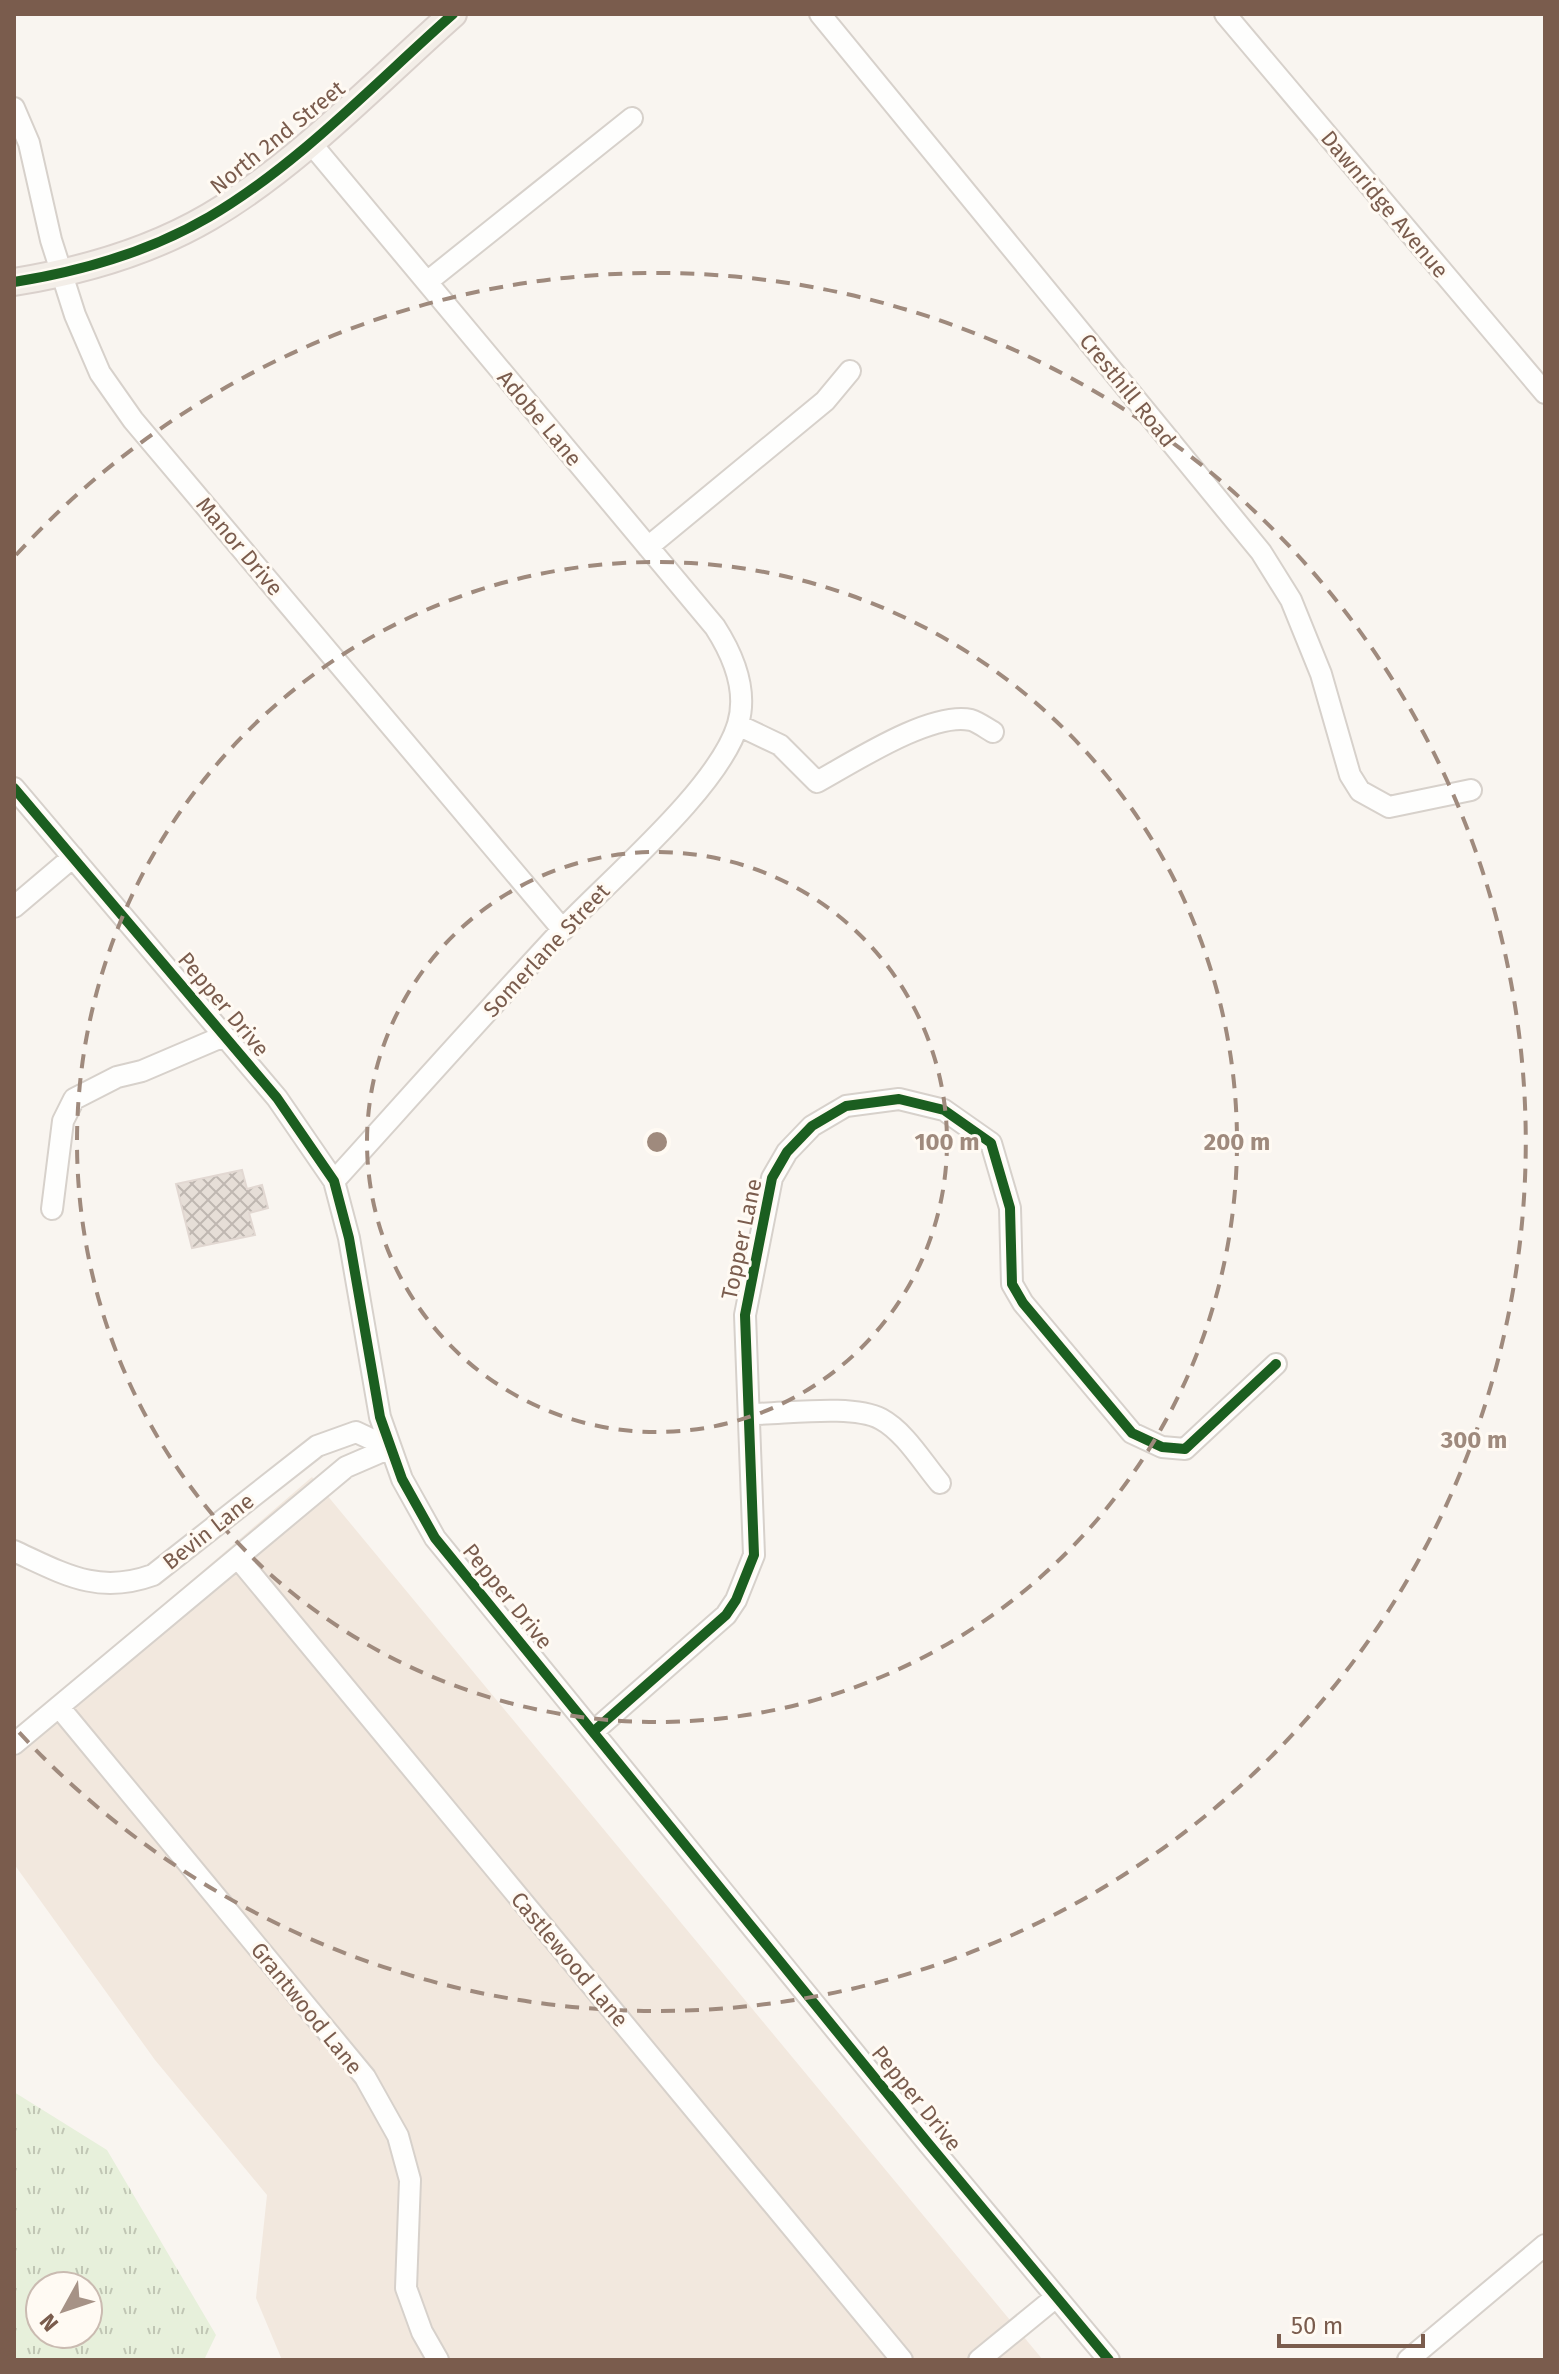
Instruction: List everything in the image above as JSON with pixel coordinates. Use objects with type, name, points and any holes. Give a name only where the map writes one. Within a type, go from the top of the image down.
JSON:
[{"type":"main road","name":"North 2nd Street","points":[[14,282],[61,275],[137,251],[209,217],[262,182],[453,14]]},
{"type":"street","name":"Cresthill Road","points":[[820,14],[1261,552],[1291,600],[1321,674],[1350,775],[1360,791],[1389,807],[1471,790]]},
{"type":"street","name":"Dawnridge Avenue","points":[[1225,14],[1545,393]]},
{"type":"street","name":"Manor Drive","points":[[14,108],[29,143],[61,275],[100,373],[133,420],[563,930]]},
{"type":"street","points":[[427,282],[632,118]]},
{"type":"street","name":"Adobe Lane","points":[[309,141],[724,640],[738,677],[739,717]]},
{"type":"street","points":[[648,547],[825,401],[850,371]]},
{"type":"street","points":[[739,717],[780,745],[817,782],[906,734],[951,720],[972,720],[993,732]]},
{"type":"street","name":"Somerlane Street","points":[[334,1181],[563,930],[675,817],[715,766],[739,717]]},
{"type":"street","name":"Pepper Drive","points":[[14,788],[277,1098],[334,1181],[349,1238],[375,1397],[390,1448],[435,1538],[1109,2360]]},
{"type":"street","points":[[14,907],[73,857]]},
{"type":"street","points":[[52,1209],[63,1121],[74,1099],[117,1077],[142,1071],[224,1036]]},
{"type":"street","name":"Topper Lane","points":[[594,1731],[726,1615],[736,1600],[754,1555],[745,1317],[772,1178],[787,1152],[812,1126],[846,1106],[899,1099],[944,1110],[991,1143],[1010,1208],[1012,1284],[1023,1303],[1132,1433],[1162,1447],[1185,1449],[1276,1364]]},
{"type":"street","points":[[751,1414],[857,1412],[881,1419],[897,1431],[940,1483]]},
{"type":"street","name":"Bevin Lane","points":[[14,1551],[76,1579],[125,1585],[153,1575],[317,1446],[356,1432],[390,1448]]},
{"type":"street","points":[[14,1744],[346,1467],[390,1448]]},
{"type":"street","name":"Castlewood Lane","points":[[238,1558],[902,2360]]},
{"type":"street","name":"Grantwood Lane","points":[[59,1707],[365,2077],[398,2136],[410,2180],[406,2288],[422,2332],[438,2360]]},
{"type":"street","points":[[1408,2360],[1545,2245]]},
{"type":"street","points":[[979,2360],[1056,2297]]},
{"type":"shaded area","points":[[312,1477],[1043,2360],[282,2360],[256,2298],[267,2195],[155,2060],[14,1864],[14,1733]]},
{"type":"green space","points":[[14,2092],[107,2150],[216,2335],[204,2360],[14,2360]]},
{"type":"building","points":[[242,1170],[247,1189],[262,1185],[268,1208],[249,1213],[255,1235],[192,1248],[176,1184]]},
{"type":"cycle path","points":[[14,282],[115,258],[163,240],[209,217],[305,148],[453,14]]},
{"type":"cycle path","points":[[14,788],[277,1098],[334,1181],[349,1238],[380,1417],[402,1479],[435,1538],[927,2142],[1109,2360]]},
{"type":"cycle path","points":[[594,1731],[726,1615],[736,1600],[754,1555],[745,1315],[772,1178],[787,1152],[812,1126],[846,1106],[899,1099],[944,1110],[991,1143],[1010,1208],[1012,1284],[1023,1303],[1132,1433],[1162,1447],[1185,1449],[1276,1364]]}]
